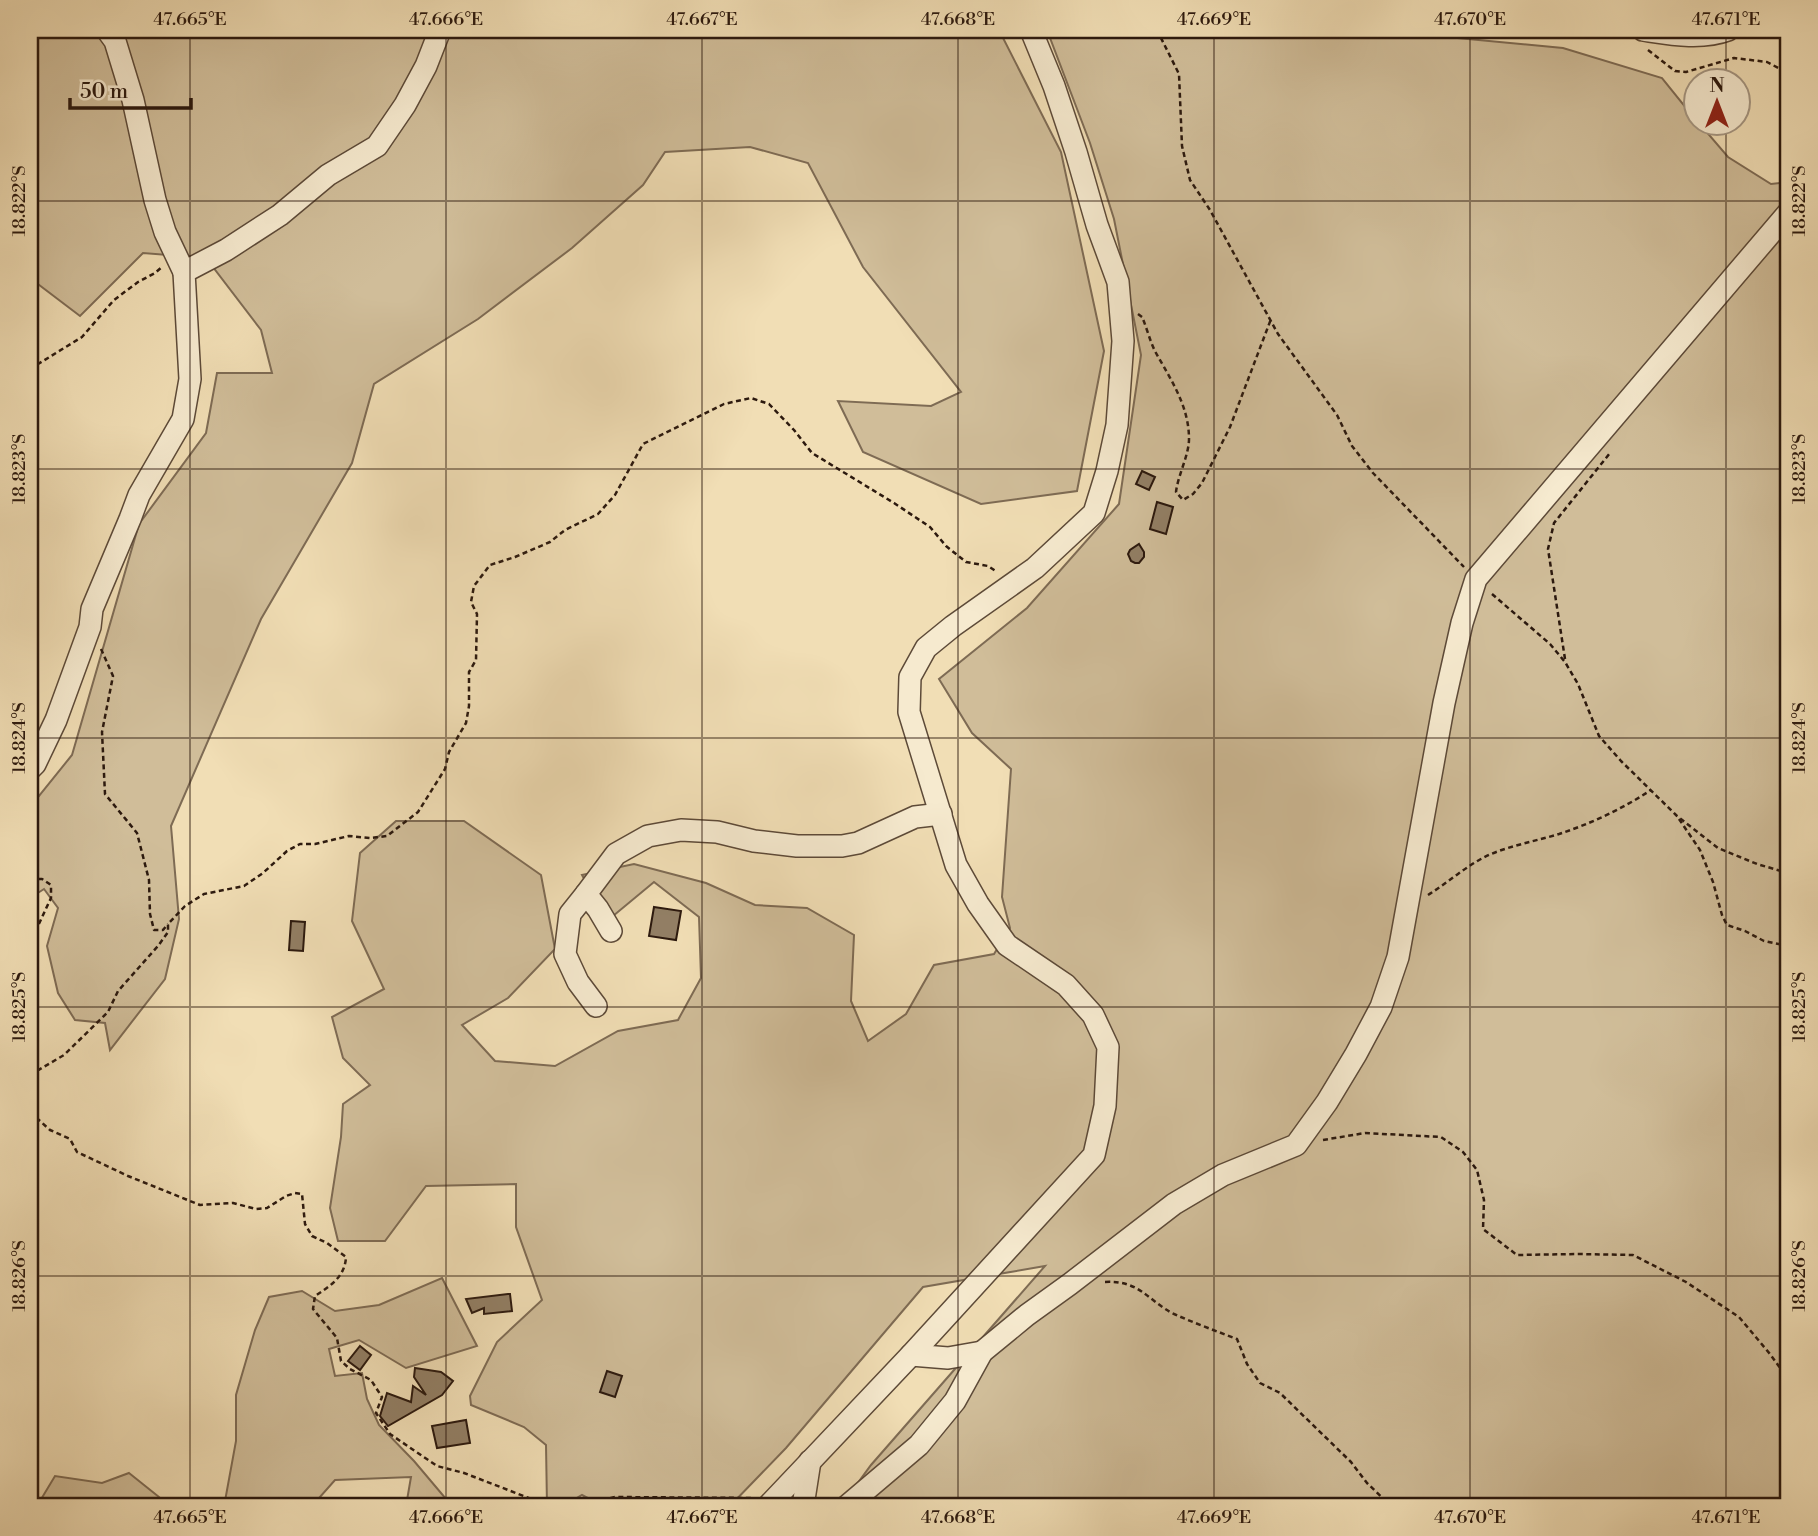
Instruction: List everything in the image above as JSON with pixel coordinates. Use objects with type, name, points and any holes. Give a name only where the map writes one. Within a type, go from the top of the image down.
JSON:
[{"type":"street","points":[[30,769],[56,720],[90,627],[92,610],[139,495],[183,419],[190,379],[181,264],[165,232],[155,200],[133,100],[115,41],[107,30]]},
{"type":"street","points":[[181,264],[226,250],[280,215],[328,175],[377,146],[405,105],[426,66],[440,30]]},
{"type":"street","points":[[770,1505],[1094,1155],[1105,1106],[1108,1047],[1093,1015],[1066,985],[1007,945],[978,904],[956,865],[909,712],[909,677],[926,648],[1035,568],[1094,513],[1117,425],[1123,341],[1118,282],[1097,225],[1054,86],[1031,30]]},
{"type":"street","points":[[1645,39],[1716,34],[1728,30]]},
{"type":"street","points":[[848,1506],[919,1445],[955,1401],[982,1352],[1027,1315],[1174,1204],[1223,1175],[1296,1145],[1327,1102],[1356,1054],[1381,1007],[1398,957],[1444,703],[1462,623],[1476,579],[1788,213]]},
{"type":"street","points":[[596,1006],[578,982],[565,954],[570,914],[616,854],[648,836],[681,830],[717,832],[754,841],[797,846],[842,846],[858,843],[915,817],[941,814]]},
{"type":"street","points":[[586,894],[611,931]]},
{"type":"street","points":[[911,1355],[948,1358],[982,1352]]},
{"type":"street","points":[[803,1506],[810,1461]]},
{"type":"path","points":[[1157,30],[1179,74],[1182,146],[1190,180],[1210,210],[1278,334],[1319,387],[1352,446],[1373,473],[1476,579],[1550,644],[1578,684],[1599,736],[1678,817],[1718,848],[1788,873]]},
{"type":"path","points":[[1645,39],[1675,71],[1686,72],[1734,58],[1767,62],[1788,73]]},
{"type":"path","points":[[30,369],[82,337],[114,300],[155,273],[169,260],[181,264]]},
{"type":"path","points":[[1119,301],[1142,317],[1154,351],[1184,404],[1189,441],[1176,492],[1183,500],[1193,494],[1208,472],[1238,406],[1271,319]]},
{"type":"path","points":[[90,627],[113,676],[102,732],[105,794],[137,833],[149,880],[150,914],[154,930],[163,930],[185,906],[204,894],[244,886],[287,851],[300,844],[349,836],[387,836],[418,813],[445,769],[449,752],[466,723],[469,672],[476,660],[477,614],[471,602],[474,586],[490,565],[550,542],[565,530],[597,514],[615,495],[643,444],[724,404],[751,398],[769,404],[811,453],[930,527],[946,546],[966,562],[988,566],[1012,584]]},
{"type":"path","points":[[1565,662],[1548,549],[1554,523],[1615,447]]},
{"type":"path","points":[[1408,902],[1429,894],[1489,855],[1558,834],[1613,811],[1651,790]]},
{"type":"path","points":[[1678,817],[1700,850],[1727,925],[1764,942],[1788,946]]},
{"type":"path","points":[[30,879],[42,878],[51,885],[51,898],[30,943]]},
{"type":"path","points":[[30,1075],[64,1055],[108,1012],[118,992],[168,932],[169,924]]},
{"type":"path","points":[[30,1112],[51,1130],[70,1139],[77,1152],[201,1205],[233,1203],[256,1209],[267,1208],[286,1196],[302,1194],[305,1224],[312,1236],[346,1257],[345,1266],[335,1283],[315,1296],[313,1309],[337,1338],[341,1361],[371,1380],[382,1397],[376,1413],[390,1434],[436,1466],[464,1473],[534,1500],[579,1505],[615,1497],[758,1498],[770,1505]]},
{"type":"path","points":[[1296,1145],[1365,1133],[1441,1137],[1464,1152],[1477,1170],[1484,1200],[1483,1229],[1517,1255],[1633,1255],[1686,1282],[1740,1317],[1788,1379]]},
{"type":"path","points":[[1105,1282],[1117,1281],[1142,1290],[1172,1313],[1237,1339],[1247,1364],[1261,1383],[1280,1393],[1351,1462],[1367,1483],[1391,1506]]},
{"type":"shaded area","points":[[30,30],[999,30],[1061,152],[1104,351],[1077,491],[981,504],[863,452],[838,401],[931,406],[961,392],[863,267],[808,163],[750,147],[665,152],[643,185],[572,248],[478,319],[374,384],[352,463],[261,619],[171,826],[179,919],[165,979],[110,1050],[105,1023],[75,1020],[58,993],[47,946],[58,908],[44,889],[30,898],[30,807],[72,755],[139,524],[206,433],[217,373],[272,373],[261,330],[206,258],[143,253],[80,316],[30,278]]},
{"type":"shaded area","points":[[1047,30],[1373,30],[1563,48],[1662,78],[1682,103],[1682,136],[1710,136],[1728,157],[1771,184],[1788,182],[1788,1506],[841,1506],[871,1465],[1045,1266],[923,1287],[786,1448],[730,1506],[603,1506],[582,1495],[563,1506],[547,1506],[546,1445],[524,1427],[471,1405],[470,1396],[497,1342],[542,1300],[516,1227],[516,1184],[426,1186],[385,1241],[338,1241],[330,1208],[341,1137],[343,1104],[370,1085],[343,1058],[332,1017],[384,989],[352,921],[360,853],[396,821],[464,821],[541,875],[555,949],[508,998],[462,1025],[495,1061],[555,1066],[618,1031],[678,1020],[701,978],[699,917],[654,882],[607,921],[582,875],[634,864],[706,883],[755,905],[807,908],[854,935],[851,1001],[868,1041],[906,1014],[934,965],[994,954],[1010,928],[1002,897],[1011,769],[972,733],[939,679],[1027,608],[1119,504],[1141,355],[1114,219],[1090,143]]},
{"type":"shaded area","points":[[442,1278],[477,1346],[406,1368],[359,1340],[329,1349],[335,1376],[362,1373],[367,1399],[379,1425],[452,1506],[406,1506],[411,1477],[335,1480],[312,1506],[233,1506],[225,1501],[236,1441],[236,1395],[255,1330],[269,1297],[302,1291],[335,1311],[379,1305]]},
{"type":"shaded area","points":[[129,1473],[159,1497],[155,1506],[37,1506],[55,1476],[102,1483]]},
{"type":"building","points":[[1142,471],[1155,477],[1149,490],[1136,484]]},
{"type":"building","points":[[1157,502],[1173,507],[1166,534],[1150,529]]},
{"type":"building","points":[[1139,544],[1144,557],[1139,563],[1135,563],[1128,554]]},
{"type":"building","points":[[654,907],[681,911],[676,940],[649,936]]},
{"type":"building","points":[[291,921],[305,922],[303,951],[289,950]]},
{"type":"building","points":[[510,1294],[512,1311],[484,1314],[484,1308],[472,1313],[466,1299]]},
{"type":"building","points":[[360,1346],[371,1355],[360,1370],[348,1361]]},
{"type":"building","points":[[415,1368],[441,1372],[453,1381],[442,1395],[388,1426],[380,1416],[387,1393],[411,1402],[413,1386],[426,1395],[414,1377]]},
{"type":"building","points":[[607,1371],[622,1376],[615,1397],[600,1392]]},
{"type":"building","points":[[466,1420],[470,1443],[437,1448],[432,1426]]}]
